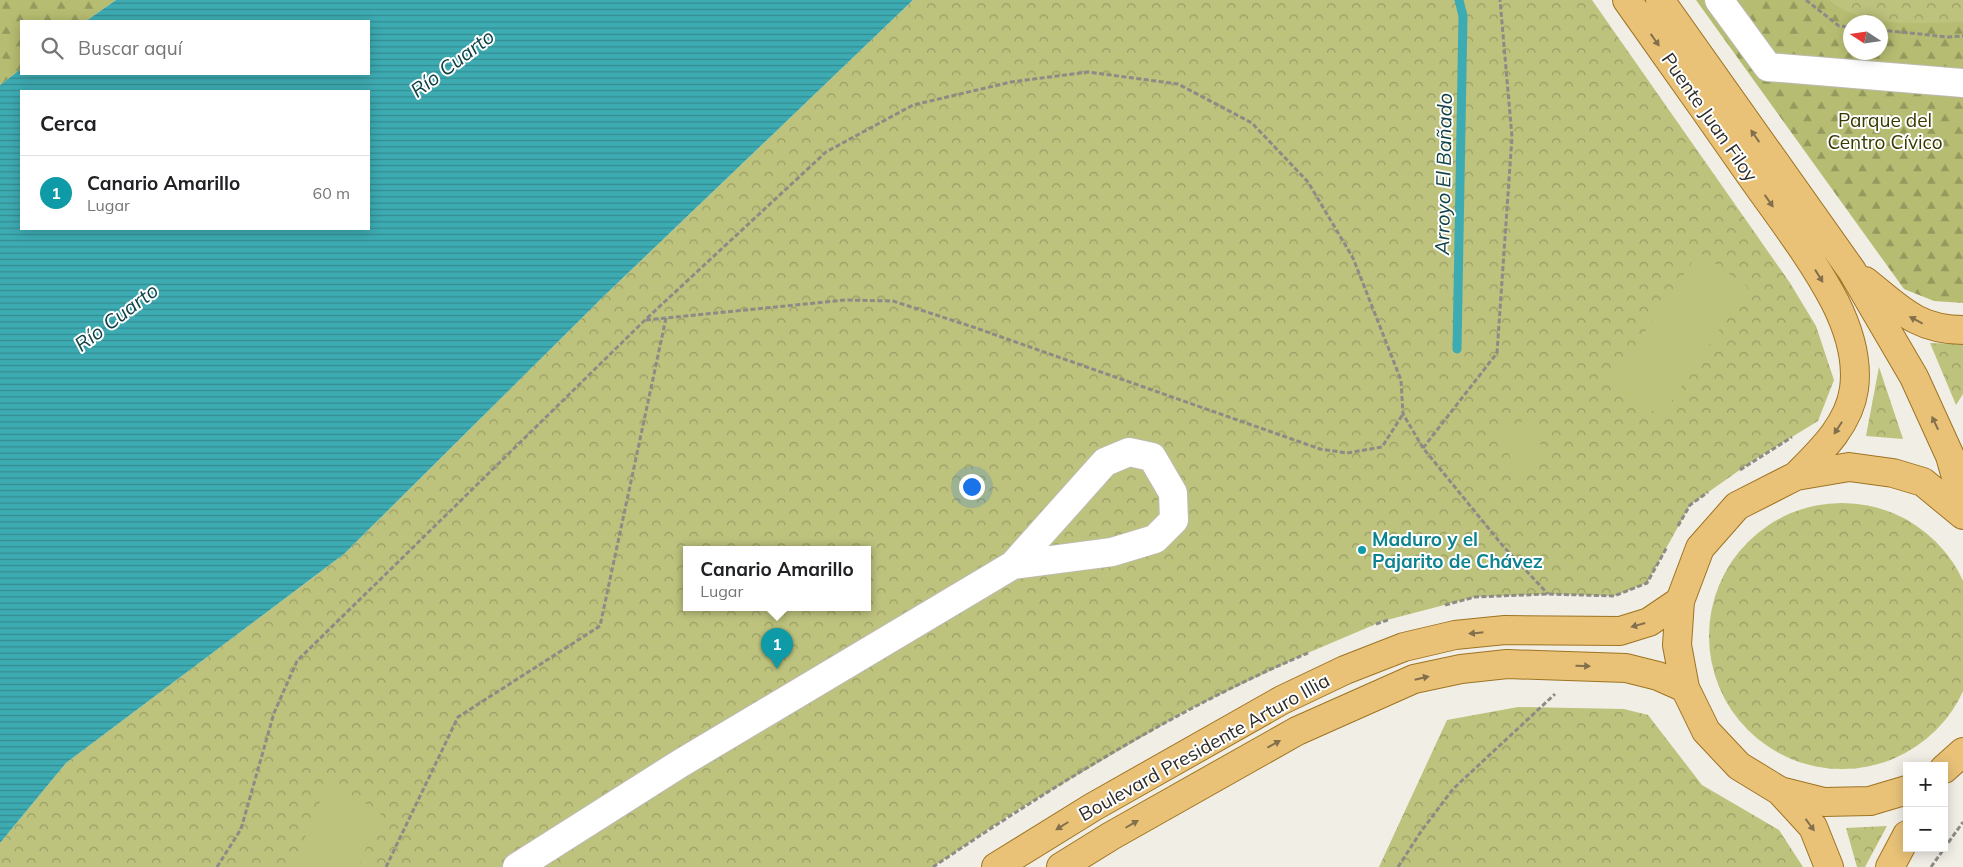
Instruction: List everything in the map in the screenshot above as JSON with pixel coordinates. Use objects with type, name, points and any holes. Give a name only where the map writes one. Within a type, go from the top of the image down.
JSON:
[{"type":"main road","name":"Puente Juan Filoy","points":[[1627,0],[1793,235],[1835,302],[1847,333],[1855,364],[1854,391],[1843,420],[1828,444],[1796,476]]},
{"type":"main road","name":"Puente Juan Filoy","points":[[1660,0],[1852,271]]},
{"type":"main road","points":[[1852,271],[1916,322],[1944,330],[1963,330]]},
{"type":"main road","points":[[1852,271],[1957,447],[1963,502]]},
{"type":"main road","points":[[1923,482],[1957,447]]},
{"type":"main road","points":[[1829,867],[1813,827],[1780,791],[1739,766],[1706,731],[1685,688],[1677,645],[1680,601],[1700,548],[1737,506],[1796,476],[1849,467],[1893,473],[1923,482],[1963,515]]},
{"type":"main road","name":"Boulevard Presidente Arturo Illia","points":[[996,867],[1093,807],[1282,700],[1345,670],[1404,647],[1455,635],[1505,630],[1620,631],[1648,622],[1680,601]]},
{"type":"main road","name":"Boulevard Presidente Arturo Illia","points":[[1061,867],[1111,836],[1297,731],[1414,680],[1461,669],[1508,664],[1585,666],[1626,668],[1658,676],[1685,688]]},
{"type":"main road","points":[[1780,791],[1824,802],[1870,801],[1903,791]]},
{"type":"main road","points":[[1890,867],[1903,843]]},
{"type":"street","points":[[1719,0],[1768,67],[1963,83]]},
{"type":"street","points":[[517,867],[681,762],[1013,565],[1105,462],[1129,452],[1152,457],[1173,494],[1174,520],[1155,539],[1112,552],[1013,565]]},
{"type":"path","points":[[1423,448],[1497,353],[1512,137],[1500,0]]},
{"type":"path","points":[[1806,0],[1839,26],[1843,26]]},
{"type":"path","points":[[1888,31],[1948,37],[1963,36]]},
{"type":"path","points":[[217,867],[241,829],[274,713],[297,661],[645,320],[826,152],[913,105],[1011,82],[1088,72],[1178,84],[1252,123],[1308,182],[1352,258],[1401,380],[1403,414],[1423,448],[1503,546],[1548,594]]},
{"type":"path","points":[[645,320],[845,300],[893,301],[973,327],[1320,449],[1347,453],[1382,447],[1403,414]]},
{"type":"path","points":[[386,867],[458,717],[600,626],[666,318]]},
{"type":"path","points":[[1738,471],[1794,436]]},
{"type":"path","points":[[1676,531],[1690,505],[1714,488]]},
{"type":"path","points":[[1438,607],[1475,597],[1548,594],[1614,596],[1647,583],[1671,540]]},
{"type":"path","points":[[1374,625],[1393,619]]},
{"type":"path","points":[[933,867],[1011,814],[1188,710],[1312,651]]},
{"type":"path","points":[[1398,867],[1422,830],[1453,789],[1585,666]]},
{"type":"path","points":[[1931,867],[1963,822]]},
{"type":"green space","points":[[0,0],[116,0],[87,20],[20,20],[20,70],[0,85]]},
{"type":"green space","points":[[913,0],[1592,0],[1790,283],[1816,326],[1834,380],[1818,421],[1754,460],[1690,505],[1647,583],[1614,596],[1548,594],[1475,597],[1383,621],[1303,655],[1188,710],[1011,814],[933,867],[0,867],[0,843],[66,763],[344,554],[604,296]]},
{"type":"green space","name":"Parque del Centro Cívico","points":[[1696,0],[1963,0],[1963,303],[1934,301],[1904,289]]},
{"type":"green space","points":[[1829,0],[1963,0],[1963,22],[1893,22],[1888,21],[1888,15],[1856,15]]},
{"type":"green space","points":[[1699,252],[1748,287],[1661,417],[1611,382]]},
{"type":"green space","points":[[1930,343],[1963,344],[1963,394],[1956,405]]},
{"type":"green space","points":[[1879,367],[1903,439],[1866,436]]},
{"type":"green space","points":[[1530,418],[1547,460],[1516,472],[1500,431]]},
{"type":"green space","points":[[1829,504],[1855,504],[1881,509],[1905,519],[1926,533],[1945,552],[1964,583],[1964,689],[1953,710],[1945,720],[1916,747],[1893,759],[1868,766],[1842,769],[1816,766],[1791,759],[1768,747],[1748,730],[1731,710],[1719,687],[1712,662],[1709,636],[1712,610],[1719,585],[1731,562],[1748,542],[1768,525],[1791,513]]},
{"type":"green space","points":[[1518,707],[1624,709],[1648,715],[1702,785],[1779,830],[1803,867],[1379,867],[1447,720]]},
{"type":"green space","points":[[326,787],[382,811],[358,867],[293,867]]},
{"type":"green space","points":[[1887,826],[1865,867],[1857,867],[1846,828]]},
{"type":"water","name":"Río Cuarto","points":[[116,0],[913,0],[604,296],[344,554],[66,763],[0,843],[0,85],[20,70],[20,75],[370,75],[370,20],[87,20]]},
{"type":"waterway","name":"Arroyo El Bañado","points":[[1457,349],[1463,16],[1459,0]]},
{"type":"place","name":"Maduro y el Pajarito de Chávez","points":[[1362,550]]},
{"type":"place","name":"Canario Amarillo","points":[[777,669]]}]
